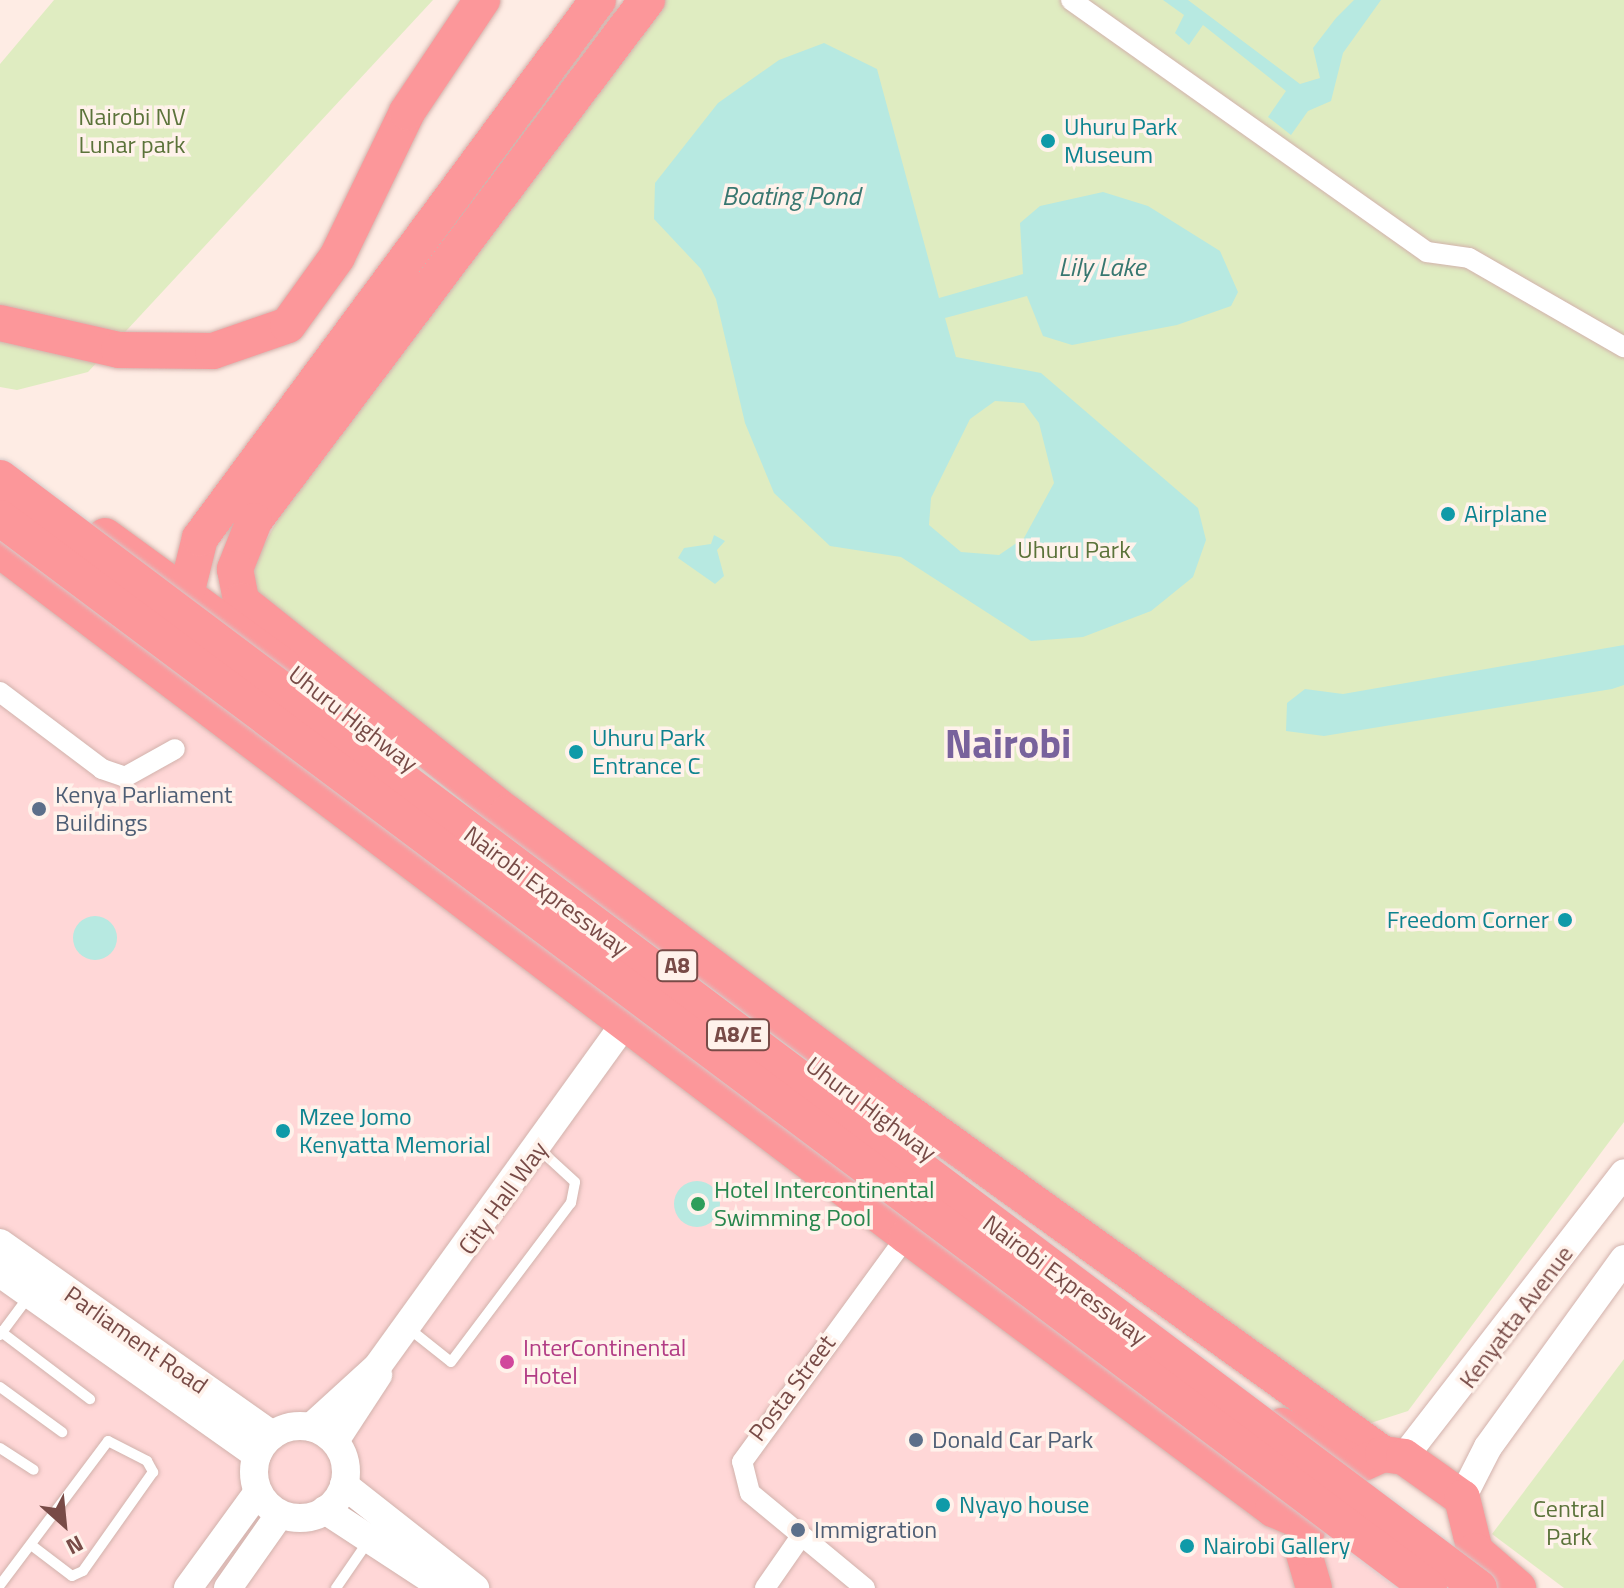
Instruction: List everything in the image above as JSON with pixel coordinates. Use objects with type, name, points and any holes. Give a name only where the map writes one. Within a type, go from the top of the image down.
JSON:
[{"type":"highway","points":[[0,323],[119,350],[213,351],[288,325],[337,257],[407,112],[482,0]]},
{"type":"highway","points":[[186,594],[200,538],[598,0]]},
{"type":"highway","points":[[647,0],[254,521],[235,569],[241,601],[507,813],[871,1086],[1382,1459]]},
{"type":"highway","name":"Uhuru Highway","points":[[0,460],[186,594],[1291,1433],[1382,1459]]},
{"type":"highway","name":"Nairobi Expressway","points":[[0,478],[1479,1588]]},
{"type":"highway","name":"Nairobi Expressway","points":[[0,518],[1429,1588]]},
{"type":"highway","points":[[0,550],[624,1025],[1273,1509],[1306,1523]]},
{"type":"highway","points":[[1314,1588],[1302,1547],[1306,1523],[1335,1479],[1382,1459]]},
{"type":"highway","name":"A8","points":[[1382,1459],[1462,1498]]},
{"type":"highway","points":[[1462,1498],[1475,1551],[1463,1588]]},
{"type":"highway","points":[[1475,1551],[1518,1588]]},
{"type":"street","points":[[1071,0],[1427,252],[1469,258],[1624,347]]},
{"type":"street","points":[[0,692],[102,769],[125,777],[175,749]]},
{"type":"street","name":"City Hall Way","points":[[323,1434],[377,1378],[377,1367],[539,1149],[624,1025]]},
{"type":"street","name":"Kenyatta Avenue","points":[[1382,1459],[1624,1173]]},
{"type":"street","name":"Posta Street","points":[[865,1588],[799,1539],[742,1479],[744,1452],[907,1236]]},
{"type":"street","name":"Parliament Road","points":[[0,1243],[36,1285],[264,1445]]},
{"type":"street","points":[[1462,1498],[1488,1447],[1624,1259]]},
{"type":"street","name":"Parliament Road","points":[[0,1273],[36,1285]]},
{"type":"street","points":[[188,1588],[258,1492],[264,1445],[323,1434],[345,1465],[344,1485],[325,1510]]},
{"type":"street","points":[[344,1485],[475,1588]]},
{"type":"street","points":[[258,1492],[280,1514]]},
{"type":"street","points":[[228,1588],[280,1514],[325,1510],[444,1588]]},
{"type":"street","points":[[765,1588],[799,1539]]},
{"type":"lane","points":[[407,1327],[451,1362],[571,1203],[575,1182],[539,1149]]},
{"type":"lane","points":[[36,1285],[1,1333],[90,1399]]},
{"type":"lane","points":[[0,1387],[62,1432]]},
{"type":"lane","points":[[0,1585],[34,1547],[108,1441],[147,1461],[153,1472],[83,1571],[72,1576],[34,1547]]},
{"type":"lane","points":[[0,1448],[34,1470]]},
{"type":"lane","points":[[336,1588],[370,1538]]},
{"type":"shaded area","points":[[0,498],[1450,1588],[0,1588]]},
{"type":"green space","name":"Nairobi NV Lunar park","points":[[54,0],[433,0],[88,372],[17,390],[0,387],[0,64]]},
{"type":"green space","name":"Uhuru Park","points":[[661,0],[1624,0],[1624,1122],[1408,1411],[1352,1429],[263,618],[251,567],[307,468]]},
{"type":"green space","name":"Central Park","points":[[1624,1359],[1624,1588],[1564,1588],[1492,1534]]},
{"type":"water","points":[[1163,0],[1188,0],[1300,84],[1320,78],[1313,48],[1336,18],[1354,0],[1381,0],[1343,53],[1331,101],[1308,111],[1291,135],[1268,117],[1286,91],[1203,25],[1189,45],[1175,33],[1184,15]]},
{"type":"water","name":"Boating Pond","points":[[824,43],[877,69],[939,298],[1023,274],[1020,223],[1040,206],[1103,192],[1148,206],[1220,251],[1238,292],[1231,306],[1177,325],[1072,345],[1043,336],[1027,296],[945,318],[956,357],[1041,373],[1198,508],[1206,540],[1193,577],[1151,611],[1083,637],[1031,641],[901,557],[830,546],[774,493],[745,423],[716,299],[701,269],[654,219],[655,183],[718,103],[779,60]],"holes":[[[995,401],[1024,403],[1039,423],[1054,483],[1024,538],[999,555],[961,552],[929,525],[931,498],[970,419]]]},
{"type":"water","points":[[714,535],[725,541],[717,550],[724,576],[715,584],[678,558],[684,548],[711,544]]},
{"type":"water","points":[[1624,645],[1624,685],[1612,689],[1324,736],[1286,731],[1287,703],[1305,689],[1343,694]]},
{"type":"water","points":[[95,916],[111,922],[117,938],[111,954],[95,960],[79,954],[73,938],[79,922]]},
{"type":"water","name":"Hotel Intercontinental Swimming Pool","points":[[697,1181],[713,1188],[720,1204],[713,1220],[697,1227],[681,1220],[674,1204],[681,1188]]},
{"type":"place","name":"Uhuru Park Museum","points":[[1048,141]]},
{"type":"place","name":"Airplane","points":[[1448,514]]},
{"type":"place","name":"Uhuru Park Entrance C","points":[[576,752]]},
{"type":"place","name":"Kenya Parliament Buildings","points":[[39,809]]},
{"type":"place","name":"Freedom Corner","points":[[1565,920]]},
{"type":"place","name":"Mzee Jomo Kenyatta Memorial","points":[[283,1131]]},
{"type":"place","name":"Hotel Intercontinental Swimming Pool","points":[[698,1204]]},
{"type":"place","name":"InterContinental Hotel","points":[[507,1362]]},
{"type":"place","name":"Donald Car Park","points":[[916,1440]]},
{"type":"place","name":"Nyayo house","points":[[943,1505]]},
{"type":"place","name":"Immigration","points":[[798,1530]]},
{"type":"place","name":"Nairobi Gallery","points":[[1187,1546]]},
{"type":"district","name":"Nairobi","points":[[1008,744]]},
{"type":"water label","name":"Lily Lake","points":[[1102,267]]}]
